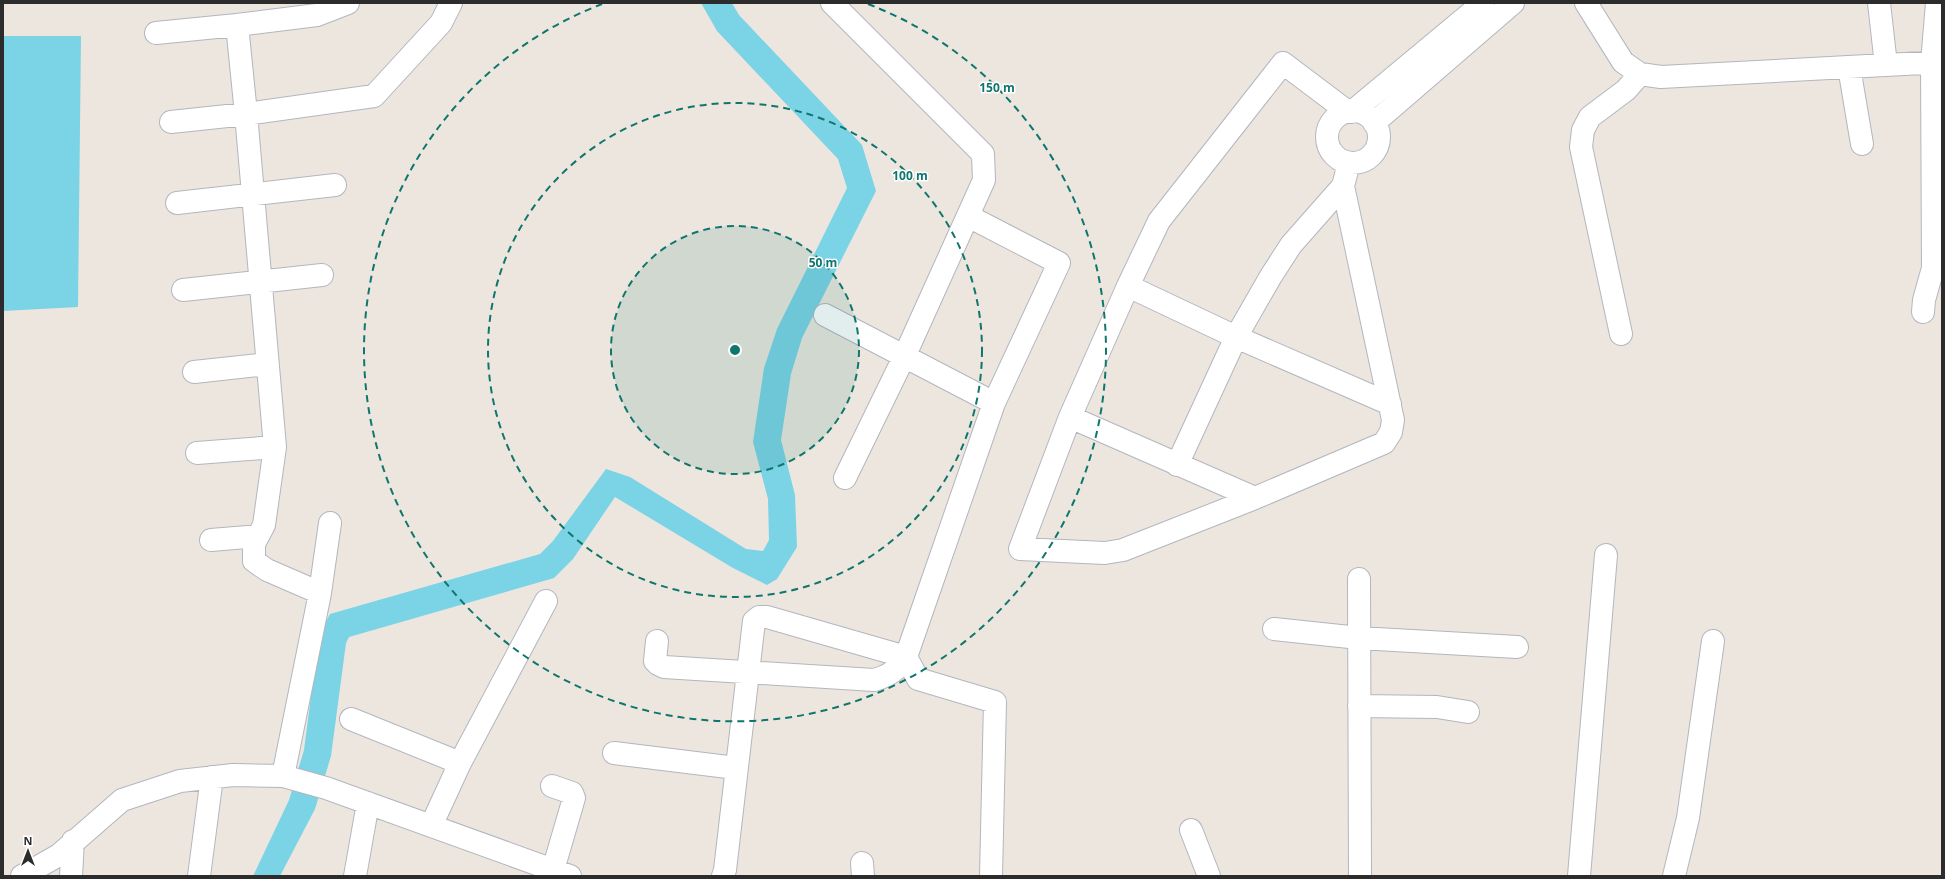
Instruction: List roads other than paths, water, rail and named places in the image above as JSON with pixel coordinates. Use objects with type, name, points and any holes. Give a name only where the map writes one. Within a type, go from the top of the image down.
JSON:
[{"type":"street","points":[[156,33],[317,15],[348,3]]},
{"type":"street","points":[[171,122],[246,114],[374,96],[441,23],[451,3]]},
{"type":"street","points":[[832,3],[983,154],[984,180],[905,355],[845,478]]},
{"type":"street","points":[[1343,186],[1393,420],[1391,432],[1384,443],[1255,498],[1123,550],[1105,553],[1020,549],[1070,417],[1128,286],[1159,221],[1283,63],[1350,112],[1366,115],[1374,123],[1379,137],[1377,145],[1373,153],[1367,159],[1358,163],[1349,163],[1335,157],[1330,150],[1327,143],[1327,134],[1334,120],[1350,112],[1483,3]]},
{"type":"street","points":[[1374,123],[1513,3]]},
{"type":"street","points":[[1586,3],[1623,62],[1640,74],[1661,77],[1937,62]]},
{"type":"street","points":[[1879,3],[1886,65]]},
{"type":"street","points":[[1923,312],[1924,300],[1933,268],[1937,3]]},
{"type":"street","points":[[236,25],[246,114],[275,447],[264,525],[254,544],[254,560],[267,570],[320,593]]},
{"type":"street","points":[[1849,67],[1862,144]]},
{"type":"street","points":[[1620,334],[1581,147],[1583,130],[1590,117],[1626,90],[1640,74]]},
{"type":"street","points":[[1177,464],[1236,337],[1271,276],[1291,245],[1343,186],[1349,163]]},
{"type":"street","points":[[177,203],[335,185]]},
{"type":"street","points":[[657,642],[655,661],[664,667],[748,673],[874,680],[886,677],[894,672],[906,657],[994,403],[1059,263],[968,216]]},
{"type":"street","points":[[183,290],[322,275]]},
{"type":"street","points":[[1128,286],[1236,337],[1390,404]]},
{"type":"street","points":[[825,315],[905,355],[994,403]]},
{"type":"street","points":[[194,372],[268,364]]},
{"type":"street","points":[[1070,417],[1255,498]]},
{"type":"street","points":[[197,453],[275,447]]},
{"type":"street","points":[[288,777],[320,593],[330,523]]},
{"type":"street","points":[[211,540],[258,536]]},
{"type":"street","points":[[1579,876],[1606,555]]},
{"type":"street","points":[[1358,579],[1360,876]]},
{"type":"street","points":[[431,826],[460,764],[546,601]]},
{"type":"street","points":[[724,876],[754,621],[763,617],[906,657],[918,679],[995,702],[991,876]]},
{"type":"street","points":[[1274,629],[1359,638],[1517,647]]},
{"type":"street","points":[[1674,876],[1688,818],[1714,641]]},
{"type":"street","points":[[1359,706],[1437,707],[1468,712]]},
{"type":"street","points":[[351,719],[460,764]]},
{"type":"street","points":[[614,752],[736,768]]},
{"type":"street","points":[[199,876],[212,777]]},
{"type":"street","points":[[22,876],[59,855],[73,841],[122,800],[180,781],[212,777],[288,777],[326,788],[562,873],[574,798],[572,793],[552,786]]},
{"type":"street","points":[[355,876],[368,803]]},
{"type":"street","points":[[1191,830],[1209,876]]},
{"type":"street","points":[[71,876],[73,841]]},
{"type":"water","points":[[701,3],[732,3],[739,15],[862,145],[876,191],[802,338],[791,374],[781,440],[795,495],[797,547],[777,579],[767,585],[733,568],[615,497],[573,559],[554,578],[349,637],[346,643],[331,756],[315,809],[280,876],[253,876],[289,800],[304,750],[319,635],[330,614],[540,554],[553,541],[606,469],[630,477],[746,549],[763,551],[769,540],[768,499],[753,442],[764,368],[777,329],[847,188],[838,159],[717,31]]},
{"type":"water","points":[[3,36],[81,36],[78,307],[3,311]]}]
